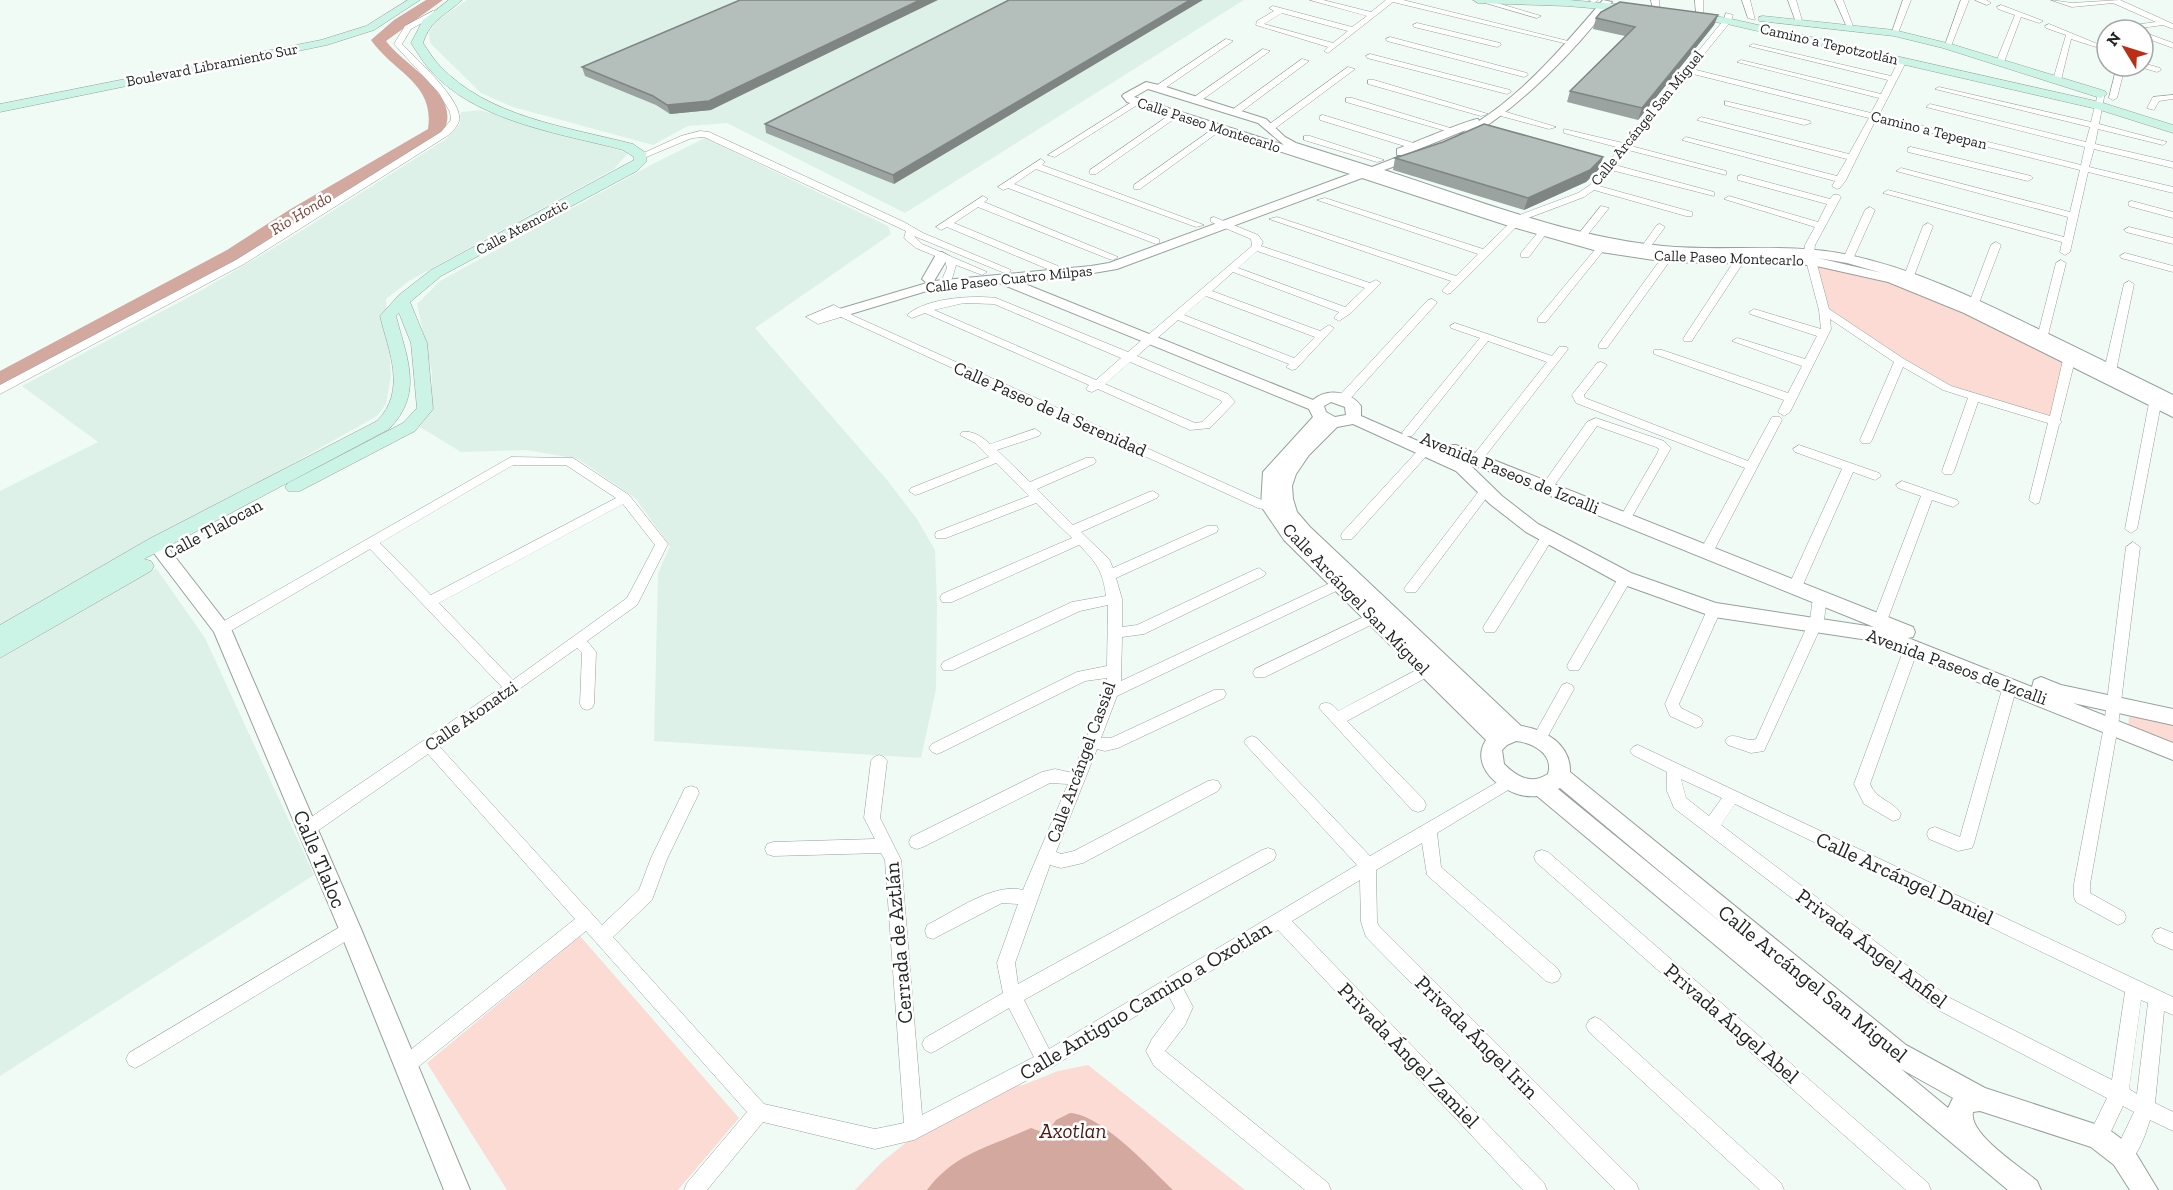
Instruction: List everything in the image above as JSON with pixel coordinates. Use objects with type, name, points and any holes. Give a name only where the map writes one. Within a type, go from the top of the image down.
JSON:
[{"type":"main road","name":"Boulevard Libramiento Sur","points":[[0,101],[321,38],[362,25],[401,0]]},
{"type":"main road","name":"Boulevard Libramiento Sur","points":[[0,108],[322,43],[370,28],[415,0]]},
{"type":"main road","points":[[457,0],[436,13],[420,30],[417,43],[425,57],[460,92],[499,111],[628,147],[641,156]]},
{"type":"main road","name":"Camino a Tepotzotlán","points":[[1479,0],[1542,3],[1600,2]]},
{"type":"main road","name":"Camino a Tepotzotlán","points":[[1576,0],[1668,9],[1728,18],[1903,60],[2110,99]]},
{"type":"main road","name":"Camino a Tepotzotlán","points":[[1668,9],[1699,6],[1728,18],[1800,22],[1894,33],[1947,46],[2057,80],[2110,99],[2173,129]]},
{"type":"main road","name":"Calle Atemoztic","points":[[383,425],[394,414],[400,403],[401,393],[398,352],[388,316],[411,291],[436,273],[632,168],[640,162],[641,156]]},
{"type":"main road","name":"Calle Tlalocan","points":[[0,650],[160,549],[409,427],[425,409],[419,343],[402,302]]},
{"type":"main road","name":"Calle Tlalocan","points":[[0,634],[160,549],[383,425]]},
{"type":"street","points":[[1314,0],[1373,15]]},
{"type":"street","points":[[1353,30],[1276,10],[1260,25],[1330,49],[1393,0],[1567,41]]},
{"type":"street","points":[[1479,0],[1537,16]]},
{"type":"street","points":[[1746,0],[1752,18]]},
{"type":"street","points":[[1792,0],[1800,22]]},
{"type":"street","points":[[1839,0],[1851,27]]},
{"type":"street","points":[[1894,33],[1907,0]]},
{"type":"street","points":[[1947,46],[1965,0]]},
{"type":"street","points":[[2055,0],[2072,5],[2114,0],[2169,25]]},
{"type":"street","name":"Calle Paseo Cuatro Milpas","points":[[1025,277],[1070,274],[1127,261],[1220,222],[1466,130],[1504,101],[1567,41],[1600,2]]},
{"type":"street","points":[[1528,14],[1542,3]]},
{"type":"street","points":[[2001,7],[2039,21]]},
{"type":"street","points":[[1436,10],[1415,27],[1495,47],[1516,29]]},
{"type":"street","points":[[0,390],[240,262],[436,141],[448,131],[455,121],[455,113],[435,82],[398,44],[403,33],[413,24],[436,13]]},
{"type":"street","points":[[2000,62],[2019,13]]},
{"type":"street","name":"Calle Arcángel San Miguel","points":[[1517,221],[1581,195],[1593,187],[1728,18]]},
{"type":"street","points":[[2049,26],[2095,44]]},
{"type":"street","points":[[2057,80],[2067,38],[2071,35]]},
{"type":"street","points":[[2155,38],[2171,44]]},
{"type":"street","points":[[1390,39],[1391,51]]},
{"type":"street","points":[[1159,88],[1229,41]]},
{"type":"street","name":"Calle Paseo Cuatro Milpas","points":[[1361,171],[1380,160],[1466,130],[1504,101],[1524,75],[1567,41]]},
{"type":"street","points":[[1753,46],[1894,79]]},
{"type":"street","points":[[1751,65],[1764,49]]},
{"type":"street","points":[[1196,100],[1266,51]]},
{"type":"street","points":[[1391,51],[1504,101],[1552,127]]},
{"type":"street","points":[[1370,56],[1391,51],[1524,75]]},
{"type":"street","points":[[1707,551],[1826,329],[1824,310],[1809,245],[1821,226],[1903,60]]},
{"type":"street","points":[[1235,112],[1305,61]]},
{"type":"street","points":[[1741,62],[1885,97]]},
{"type":"street","points":[[1270,128],[1351,69]]},
{"type":"street","name":"Camino a Tepepan","points":[[1686,70],[2173,190]]},
{"type":"street","points":[[2065,252],[2096,126],[2110,99],[2117,78]]},
{"type":"street","points":[[1371,82],[1484,114]]},
{"type":"street","points":[[1740,84],[1727,105],[1806,125],[1820,104]]},
{"type":"street","name":"Calle Paseo Montecarlo","points":[[1361,171],[1287,143],[1262,121],[1235,112],[1146,85],[1128,96],[1131,100],[1517,221],[1582,236],[1645,248],[1848,260],[1909,276],[1974,303],[2069,360],[2163,400]]},
{"type":"street","points":[[1939,89],[2163,140],[2158,162]]},
{"type":"street","points":[[1941,110],[1951,92]]},
{"type":"street","points":[[2151,109],[2156,99],[2173,97]]},
{"type":"street","points":[[1349,100],[1466,130]]},
{"type":"street","points":[[1052,154],[1138,102]]},
{"type":"street","points":[[1930,107],[2173,165]]},
{"type":"street","points":[[1093,172],[1177,114]]},
{"type":"street","points":[[1323,118],[1417,147]]},
{"type":"street","points":[[1137,187],[1220,128]]},
{"type":"street","points":[[1567,131],[1723,173]]},
{"type":"street","points":[[1836,192],[1700,131],[1853,158]]},
{"type":"street","points":[[1925,153],[1935,132]]},
{"type":"street","points":[[641,156],[687,135],[706,134],[1003,274],[1154,337],[1344,422],[1351,409],[1432,302]]},
{"type":"street","points":[[1307,138],[1380,160]]},
{"type":"street","points":[[1911,150],[2028,178]]},
{"type":"street","points":[[2015,175],[2022,153]]},
{"type":"street","points":[[1589,161],[1712,194]]},
{"type":"street","points":[[1156,241],[1004,186],[1038,164],[1199,225]]},
{"type":"street","points":[[1901,171],[1909,186],[2067,241]]},
{"type":"street","points":[[1741,178],[1836,192]]},
{"type":"street","points":[[2145,207],[2151,184]]},
{"type":"street","points":[[1888,193],[1909,186],[2074,216]]},
{"type":"street","points":[[1593,187],[1689,214]]},
{"type":"street","points":[[1729,199],[1821,226]]},
{"type":"street","points":[[1322,200],[1484,253]]},
{"type":"street","points":[[1054,268],[944,225],[981,201],[1113,257]]},
{"type":"street","points":[[2132,204],[2173,214]]},
{"type":"street","points":[[1582,236],[1604,208]]},
{"type":"street","points":[[1848,260],[1870,210]]},
{"type":"street","points":[[1274,219],[1457,280]]},
{"type":"street","points":[[1447,291],[1517,221]]},
{"type":"street","name":"Calle Paseo Montecarlo","points":[[1517,221],[1543,232],[1601,248],[1667,258],[1740,260],[1811,257],[1873,273],[1909,284],[2110,371],[2163,400],[2173,412]]},
{"type":"street","points":[[1094,388],[1256,247],[1258,242],[1255,237],[1220,222]]},
{"type":"street","name":"Calle Paseo Cuatro Milpas","points":[[837,310],[919,289],[1003,274],[1089,264],[1199,225],[1220,222]]},
{"type":"street","points":[[1909,276],[1928,226]]},
{"type":"street","points":[[1645,248],[1660,227]]},
{"type":"street","points":[[2129,230],[2140,246],[2173,269]]},
{"type":"street","points":[[911,231],[909,238],[912,241],[946,258],[982,272],[1025,277],[1065,293],[1154,337]]},
{"type":"street","points":[[1525,255],[1543,232]]},
{"type":"street","points":[[2125,256],[2140,246],[2173,241]]},
{"type":"street","points":[[1974,303],[1996,245]]},
{"type":"street","points":[[1233,269],[1343,314],[1374,284],[1256,247]]},
{"type":"street","points":[[1542,321],[1601,248]]},
{"type":"street","points":[[946,258],[952,268],[948,277]]},
{"type":"street","points":[[929,279],[946,258]]},
{"type":"street","points":[[1603,346],[1667,258]]},
{"type":"street","points":[[1688,339],[1740,260]]},
{"type":"street","points":[[2040,342],[2061,263]]},
{"type":"street","name":"Calle Paseo Cuatro Milpas","points":[[837,310],[929,279],[982,272]]},
{"type":"street","points":[[1065,293],[1066,280],[1070,274]]},
{"type":"street","points":[[2110,371],[2129,284]]},
{"type":"street","points":[[1178,316],[1294,365],[1326,332],[1206,292]]},
{"type":"street","points":[[912,315],[924,309],[986,299],[996,301],[1224,397],[1228,399],[1227,405],[1206,425],[1198,428],[1094,388],[924,309]]},
{"type":"street","name":"Calle Paseo de la Serenidad","points":[[837,310],[1251,501],[1269,506]]},
{"type":"street","points":[[1824,310],[1940,385],[1974,398],[2056,422]]},
{"type":"street","points":[[1754,312],[1823,335]]},
{"type":"street","points":[[1455,326],[1554,360]]},
{"type":"street","points":[[1408,433],[1487,336]]},
{"type":"street","points":[[1737,341],[1808,364]]},
{"type":"street","points":[[1476,460],[1563,349]]},
{"type":"street","points":[[1658,352],[1790,398]]},
{"type":"street","points":[[2035,500],[2056,422],[2069,360]]},
{"type":"street","points":[[1866,440],[1900,361]]},
{"type":"street","points":[[1601,365],[1578,395],[1580,400],[1753,467]]},
{"type":"street","points":[[1948,471],[1974,398]]},
{"type":"street","points":[[2131,529],[2163,400]]},
{"type":"street","points":[[1064,415],[1075,406]]},
{"type":"street","points":[[1323,411],[1351,409]]},
{"type":"street","name":"Avenida Paseos de Izcalli","points":[[1351,409],[2058,692],[2173,717]]},
{"type":"street","name":"Avenida Paseos de Izcalli","points":[[1351,409],[1462,467],[1532,528],[1625,578],[1714,610],[1877,634],[2111,726],[2173,753]]},
{"type":"street","name":"Calle Arcángel San Miguel","points":[[1323,411],[1270,472],[1269,506],[1290,536],[1346,581],[1507,736]]},
{"type":"street","name":"Calle Arcángel San Miguel","points":[[1323,411],[1286,476],[1284,492],[1289,512],[1346,581],[1372,618],[1426,671],[1507,736]]},
{"type":"street","points":[[1546,487],[1591,425],[1596,422],[1660,444],[1665,448],[1625,519]]},
{"type":"street","points":[[915,491],[1035,433]]},
{"type":"street","name":"Calle Arcángel Cassiel","points":[[966,435],[979,440],[1104,562],[1110,575],[1115,599],[1114,671],[1111,692],[1078,780],[1028,899],[1006,963],[1006,974],[1014,996],[1046,1061]]},
{"type":"street","points":[[1347,536],[1426,449]]},
{"type":"street","points":[[1799,449],[1875,476]]},
{"type":"street","points":[[941,535],[1033,493],[1090,460]]},
{"type":"street","points":[[222,629],[511,461],[569,461],[625,498],[430,602]]},
{"type":"street","points":[[1795,587],[1849,467]]},
{"type":"street","points":[[1411,589],[1502,470]]},
{"type":"street","points":[[1902,485],[1953,503]]},
{"type":"street","points":[[1880,621],[1928,494]]},
{"type":"street","points":[[947,598],[1078,535],[1153,495]]},
{"type":"street","name":"Calle Atonatzi","points":[[307,829],[512,688],[632,601],[662,544],[625,498]]},
{"type":"street","points":[[1110,575],[1212,529]]},
{"type":"street","points":[[1490,628],[1547,538]]},
{"type":"street","points":[[371,542],[512,688]]},
{"type":"street","points":[[2118,917],[2082,897],[2082,884],[2111,726],[2133,547]]},
{"type":"street","name":"Calle Tlaloc","points":[[160,549],[222,629],[350,929],[457,1190]]},
{"type":"street","points":[[1114,633],[1139,630],[1259,573]]},
{"type":"street","points":[[1574,666],[1625,578]]},
{"type":"street","points":[[1111,692],[1346,581]]},
{"type":"street","points":[[1732,741],[1759,747],[1819,614],[1820,597]]},
{"type":"street","points":[[948,666],[1077,606],[1115,599]]},
{"type":"street","points":[[1696,723],[1672,708],[1714,610]]},
{"type":"street","points":[[1260,673],[1372,618]]},
{"type":"street","points":[[578,639],[589,652],[587,704]]},
{"type":"street","points":[[1893,814],[1869,800],[1862,784],[1912,646]]},
{"type":"street","points":[[937,748],[1082,675],[1114,671]]},
{"type":"street","points":[[1418,805],[1331,713],[1426,671]]},
{"type":"street","points":[[1935,834],[1958,844],[1966,843],[2010,686]]},
{"type":"street","points":[[1539,739],[1567,689]]},
{"type":"street","points":[[1092,742],[1113,744],[1219,694]]},
{"type":"street","points":[[1507,736],[1539,739],[1554,752],[1560,768],[1550,782],[1525,788],[1508,782],[1499,774],[1490,754],[1492,746],[1507,736]]},
{"type":"street","points":[[1252,742],[1368,865]]},
{"type":"street","points":[[429,745],[759,1112],[694,1190]]},
{"type":"street","name":"Calle Arcángel Daniel","points":[[1638,751],[2165,1002]]},
{"type":"street","name":"Cerrada de Aztlán","points":[[879,761],[872,818],[893,860],[914,1130]]},
{"type":"street","name":"Privada Ángel Anfiel","points":[[1675,770],[1672,781],[1674,793],[1680,803],[1944,1004],[2173,1122]]},
{"type":"street","points":[[917,842],[1047,777],[1055,775],[1078,780]]},
{"type":"street","name":"Calle Antiguo Camino a Oxotlan","points":[[759,1112],[875,1139],[914,1130],[1046,1061],[1508,782]]},
{"type":"street","name":"Calle Arcángel San Miguel","points":[[1550,782],[1897,1054],[1980,1099],[2098,1137],[2122,1156],[2145,1190]]},
{"type":"street","name":"Calle Arcángel San Miguel","points":[[1550,782],[2028,1190]]},
{"type":"street","points":[[1046,858],[1061,861],[1077,858],[1213,786]]},
{"type":"street","points":[[601,937],[646,895],[659,858],[691,793]]},
{"type":"street","points":[[1711,826],[1732,796]]},
{"type":"street","points":[[1428,829],[1433,870],[1552,975]]},
{"type":"street","points":[[773,849],[886,846]]},
{"type":"street","points":[[931,1044],[1268,855]]},
{"type":"street","name":"Privada Ángel Abel","points":[[1542,857],[1921,1190]]},
{"type":"street","name":"Privada Ángel Irin","points":[[1368,865],[1369,922],[1372,931],[1629,1190]]},
{"type":"street","points":[[933,931],[1000,896],[1014,895],[1028,899]]},
{"type":"street","points":[[406,1065],[587,920]]},
{"type":"street","name":"Privada Ángel Zamiel","points":[[1280,920],[1537,1190]]},
{"type":"street","points":[[135,1059],[350,929]]},
{"type":"street","points":[[1172,984],[1184,1007],[1160,1040],[1155,1051],[1160,1060],[1321,1190]]},
{"type":"street","points":[[2098,1137],[2120,1093],[2134,987]]},
{"type":"street","points":[[2122,1156],[2135,1135],[2145,1108],[2165,1002]]},
{"type":"street","points":[[1594,1026],[1774,1190]]},
{"type":"street","points":[[1969,1140],[1960,1125],[1959,1111],[1966,1101],[1980,1099]]},
{"type":"shaded area","points":[[467,0],[1244,0],[905,213],[727,123],[688,126],[653,145],[513,107],[481,93],[430,43],[429,32],[438,20]]},
{"type":"shaded area","points":[[480,110],[628,153],[614,169],[409,281],[386,299],[391,376],[386,404],[377,416],[0,628],[0,491],[98,442],[22,386],[202,290],[282,243],[446,139],[460,124],[461,112]]},
{"type":"shaded area","points":[[705,138],[888,226],[891,234],[755,328],[887,480],[917,519],[935,550],[936,689],[921,758],[654,741],[658,573],[670,546],[635,498],[578,459],[526,450],[461,452],[420,427],[428,415],[432,400],[432,373],[417,304],[440,281],[651,165]]},
{"type":"shaded area","points":[[156,568],[205,638],[314,875],[0,1076],[0,659]]},
{"type":"shaded area","points":[[1070,1113],[1083,1116],[1111,1132],[1173,1190],[927,1190],[949,1167],[974,1152],[1031,1128],[1039,1131],[1049,1130],[1056,1120]]},
{"type":"green space","points":[[1812,261],[1937,295],[2071,360],[2055,423],[1939,387],[1826,315]]},
{"type":"green space","points":[[2129,717],[2173,720],[2173,747],[2128,728]]},
{"type":"green space","points":[[580,936],[739,1118],[678,1190],[507,1190],[427,1063]]},
{"type":"green space","name":"Axotlan","points":[[1088,1065],[1245,1190],[855,1190],[883,1161],[936,1119],[989,1090],[1023,1085],[1058,1071]]},
{"type":"building","points":[[740,0],[920,0],[709,101],[667,105],[653,96],[582,67]]},
{"type":"building","points":[[1009,0],[1190,0],[893,175],[765,124]]},
{"type":"building","points":[[1620,2],[1718,15],[1642,108],[1570,91],[1635,27],[1596,18],[1601,12]]},
{"type":"building","points":[[1484,124],[1603,157],[1590,170],[1528,198],[1395,158],[1443,142]]},
{"type":"waterway","name":"Rio Hondo","points":[[0,380],[234,254],[295,214],[436,131],[438,114],[436,101],[429,90],[397,62],[378,40],[399,23],[436,0]]}]
